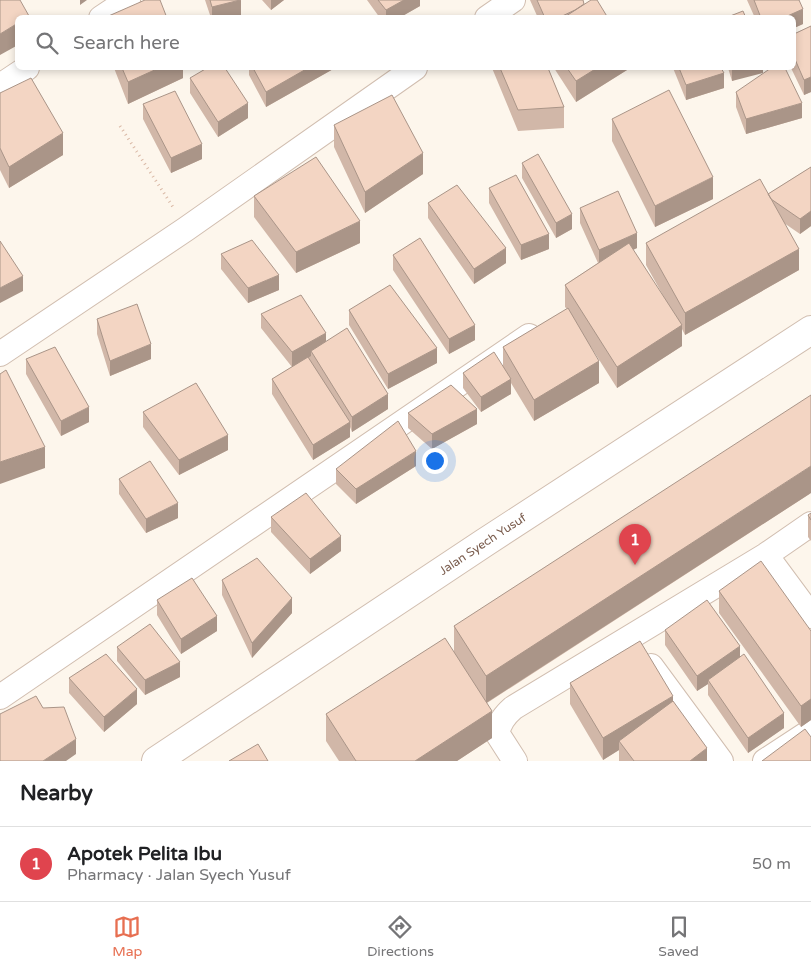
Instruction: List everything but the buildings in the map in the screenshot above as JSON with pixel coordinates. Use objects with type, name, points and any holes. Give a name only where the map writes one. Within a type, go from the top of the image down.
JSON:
[{"type":"street","points":[[106,15],[128,0]]},
{"type":"street","points":[[491,15],[513,0]]},
{"type":"street","points":[[0,86],[24,70]]},
{"type":"street","points":[[0,354],[186,229],[412,70]]},
{"type":"street","name":"Jalan Syech Yusuf","points":[[156,761],[811,330]]},
{"type":"street","points":[[0,697],[534,333]]},
{"type":"street","points":[[515,761],[497,733],[504,716],[513,708],[766,555],[811,524]]},
{"type":"street","points":[[766,555],[811,616]]},
{"type":"street","points":[[630,637],[721,761]]},
{"type":"street","points":[[765,761],[811,731]]},
{"type":"path","points":[[120,126],[186,229]]},
{"type":"place","name":"Apotek Pelita Ibu","points":[[635,565]]}]
